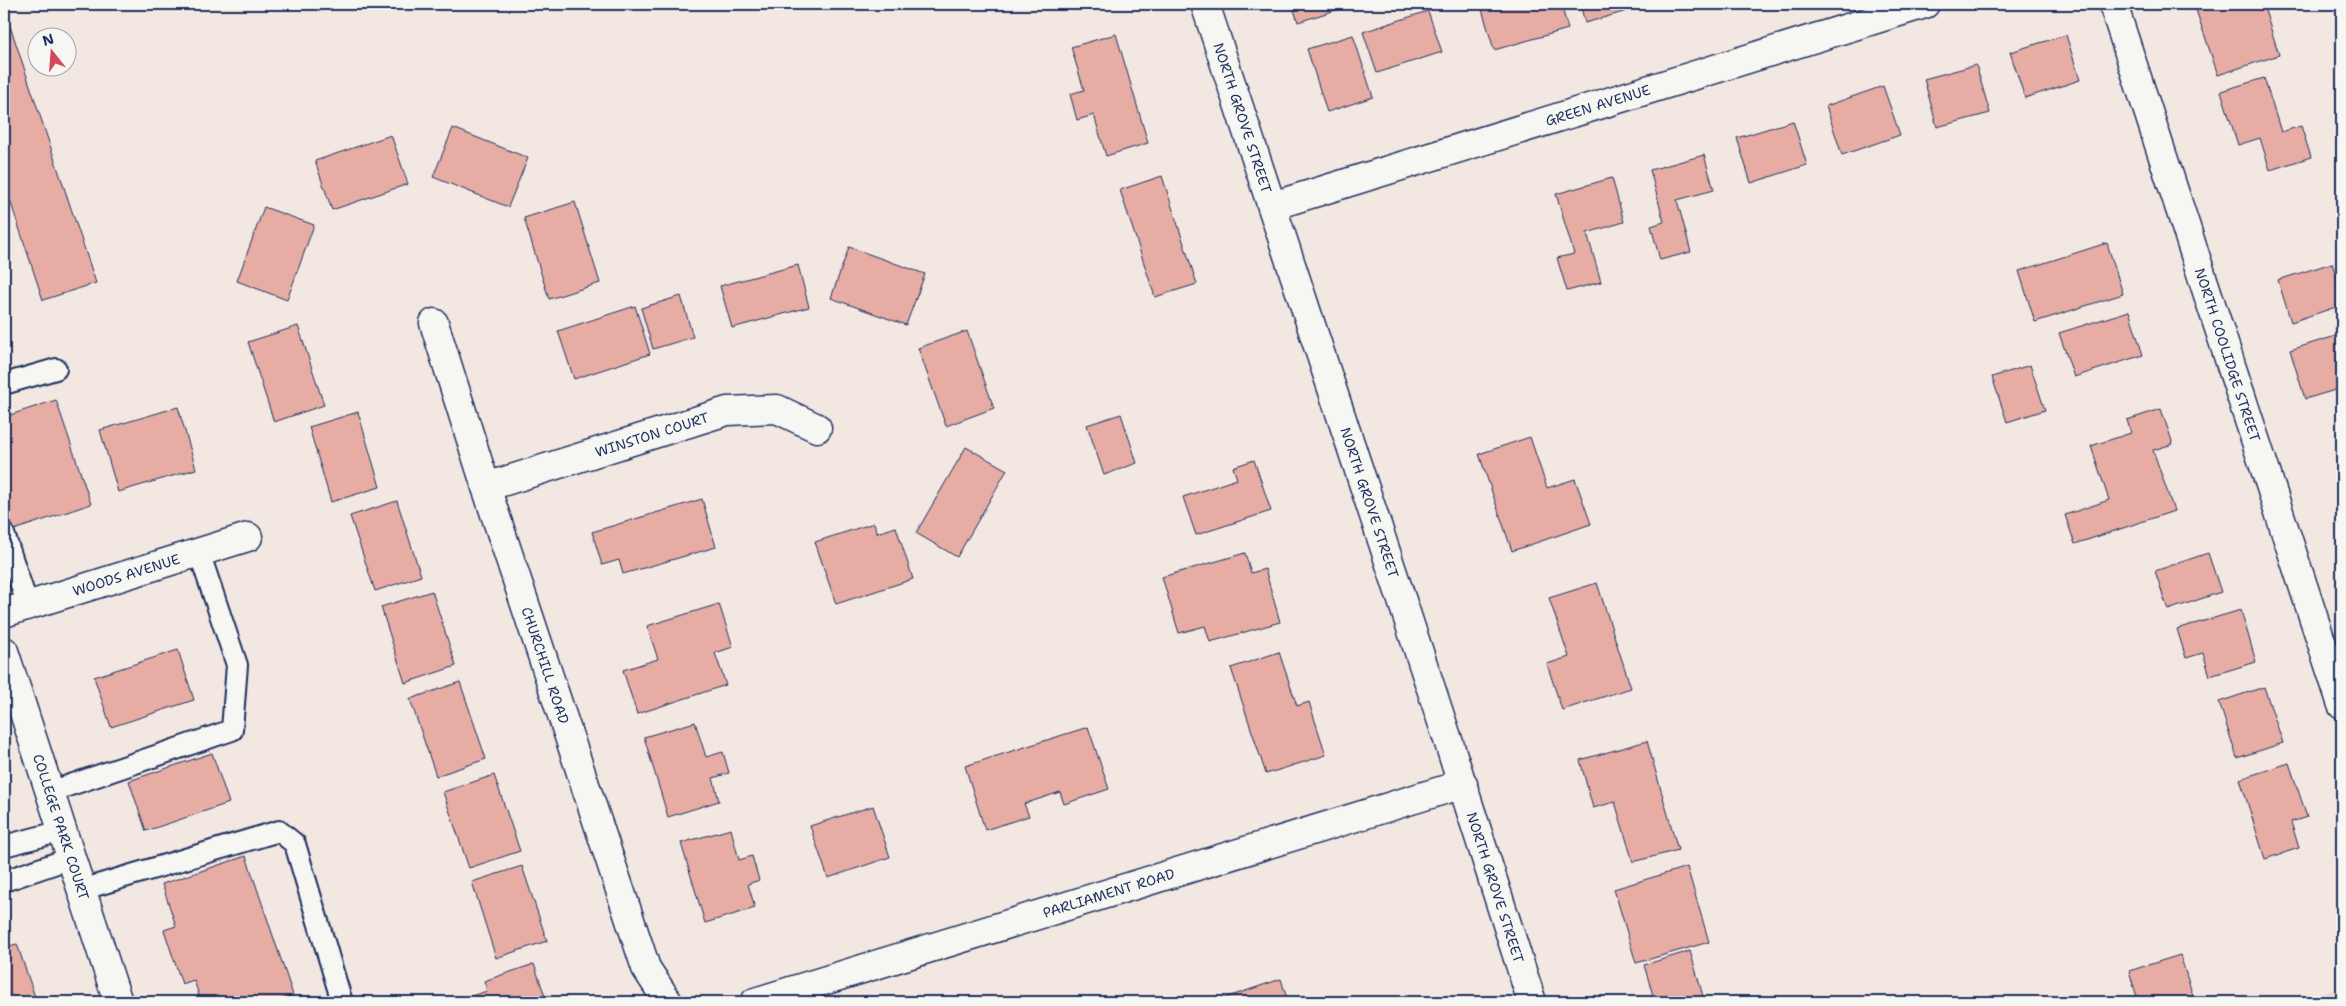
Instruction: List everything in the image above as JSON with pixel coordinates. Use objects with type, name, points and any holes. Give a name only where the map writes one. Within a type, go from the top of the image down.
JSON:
[{"type":"street","name":"NORTH GROVE STREET","points":[[1205,4],[1463,784],[1532,1002]]},
{"type":"street","name":"GREEN AVENUE","points":[[1272,206],[1925,4]]},
{"type":"street","name":"NORTH COOLIDGE STREET","points":[[2113,4],[2342,705]]},
{"type":"street","name":"CHURCHILL ROAD","points":[[434,323],[486,487],[646,968],[668,1002]]},
{"type":"street","name":"WINSTON COURT","points":[[486,487],[727,411],[777,409],[817,428]]},
{"type":"street","name":"WOODS AVENUE","points":[[16,610],[248,537]]},
{"type":"street","name":"COLLEGE PARK COURT","points":[[4,651],[118,1002]]},
{"type":"street","name":"PARLIAMENT ROAD","points":[[755,1002],[1463,784]]},
{"type":"lane","points":[[4,384],[56,369]]},
{"type":"lane","points":[[4,534],[16,610]]},
{"type":"lane","points":[[50,792],[232,730],[237,665],[199,552]]},
{"type":"lane","points":[[4,846],[62,831]]},
{"type":"lane","points":[[81,890],[279,831],[295,844],[342,1002]]},
{"type":"lane","points":[[4,881],[71,858]]},
{"type":"shaded area","points":[[2342,987],[2342,1002],[2306,1002],[2310,998]]},
{"type":"building","points":[[1292,4],[1355,4],[1298,22]]},
{"type":"building","points":[[1489,4],[1561,4],[1568,29],[1494,50],[1481,6]]},
{"type":"building","points":[[1580,4],[1640,4],[1641,7],[1585,23]]},
{"type":"building","points":[[2194,4],[2243,4],[2245,9],[2263,4],[2279,55],[2218,75]]},
{"type":"building","points":[[4,8],[96,283],[43,300],[4,182]]},
{"type":"building","points":[[1428,11],[1442,52],[1377,73],[1363,32]]},
{"type":"building","points":[[1116,34],[1148,143],[1106,156],[1094,115],[1077,120],[1070,94],[1084,90],[1071,47]]},
{"type":"building","points":[[1353,35],[1373,97],[1327,112],[1307,49]]},
{"type":"building","points":[[2066,35],[2080,80],[2025,98],[2010,52]]},
{"type":"building","points":[[1976,65],[1990,113],[1937,127],[1924,79]]},
{"type":"building","points":[[2264,78],[2281,132],[2301,126],[2311,157],[2270,170],[2260,138],[2238,145],[2221,91]]},
{"type":"building","points":[[1883,86],[1900,135],[1842,155],[1826,106]]},
{"type":"building","points":[[1793,121],[1807,165],[1751,183],[1737,138]]},
{"type":"building","points":[[453,128],[528,158],[508,207],[433,177]]},
{"type":"building","points":[[391,135],[408,184],[332,210],[315,161]]},
{"type":"building","points":[[1704,155],[1714,190],[1677,200],[1691,252],[1660,260],[1651,226],[1664,222],[1650,170]]},
{"type":"building","points":[[1162,176],[1197,284],[1155,297],[1120,190]]},
{"type":"building","points":[[1612,178],[1624,222],[1587,233],[1601,282],[1567,291],[1557,258],[1574,254],[1556,194]]},
{"type":"building","points":[[575,202],[600,283],[549,299],[524,218]]},
{"type":"building","points":[[264,207],[314,225],[287,300],[237,281]]},
{"type":"building","points":[[2107,243],[2123,294],[2035,322],[2019,271]]},
{"type":"building","points":[[849,247],[925,274],[906,325],[831,298]]},
{"type":"building","points":[[2332,263],[2342,295],[2342,305],[2291,322],[2278,280]]},
{"type":"building","points":[[798,265],[809,307],[732,328],[720,286]]},
{"type":"building","points":[[681,296],[693,337],[653,349],[641,308]]},
{"type":"building","points":[[635,306],[650,354],[574,379],[558,331]]},
{"type":"building","points":[[2129,311],[2143,355],[2074,377],[2059,333]]},
{"type":"building","points":[[298,326],[324,405],[274,422],[248,342]]},
{"type":"building","points":[[967,331],[994,408],[946,426],[918,348]]},
{"type":"building","points":[[2342,334],[2342,388],[2305,399],[2290,350]]},
{"type":"building","points":[[2030,365],[2045,410],[2007,422],[1992,377]]},
{"type":"building","points":[[56,400],[91,504],[11,531],[4,509],[4,417]]},
{"type":"building","points":[[178,407],[196,469],[118,492],[100,430]]},
{"type":"building","points":[[2161,409],[2173,444],[2153,450],[2174,511],[2075,544],[2065,515],[2109,500],[2091,446],[2131,433],[2127,420]]},
{"type":"building","points":[[358,412],[380,487],[331,502],[309,427]]},
{"type":"building","points":[[1121,414],[1137,463],[1104,475],[1087,425]]},
{"type":"building","points":[[1530,437],[1547,488],[1575,479],[1591,524],[1512,551],[1479,454]]},
{"type":"building","points":[[966,447],[1007,470],[957,557],[916,533]]},
{"type":"building","points":[[1254,460],[1271,511],[1196,535],[1183,497],[1237,479],[1233,467]]},
{"type":"building","points":[[702,499],[716,547],[623,574],[619,560],[602,565],[592,532]]},
{"type":"building","points":[[397,501],[421,576],[375,591],[350,516]]},
{"type":"building","points":[[874,523],[877,533],[896,527],[913,579],[836,604],[815,542]]},
{"type":"building","points":[[1245,553],[1251,573],[1265,569],[1280,622],[1210,642],[1205,626],[1179,633],[1162,577]]},
{"type":"building","points":[[2208,553],[2221,592],[2168,610],[2155,571]]},
{"type":"building","points":[[1597,583],[1631,688],[1562,710],[1547,664],[1569,657],[1549,598]]},
{"type":"building","points":[[432,591],[456,666],[405,683],[381,607]]},
{"type":"building","points":[[719,604],[733,647],[715,653],[726,685],[637,714],[623,670],[658,659],[647,626]]},
{"type":"building","points":[[2241,610],[2256,662],[2210,676],[2203,653],[2186,658],[2177,629]]},
{"type":"building","points":[[178,650],[194,700],[111,727],[94,677]]},
{"type":"building","points":[[1279,652],[1297,706],[1309,702],[1326,755],[1266,774],[1231,668]]},
{"type":"building","points":[[460,682],[486,759],[436,776],[410,699]]},
{"type":"building","points":[[2264,687],[2283,743],[2237,758],[2219,702]]},
{"type":"building","points":[[695,722],[706,757],[723,752],[729,773],[713,778],[719,801],[668,817],[644,737]]},
{"type":"building","points":[[1088,727],[1109,789],[1064,804],[1060,792],[1024,804],[1029,816],[985,830],[965,766]]},
{"type":"building","points":[[1647,741],[1678,850],[1633,862],[1615,802],[1593,808],[1580,760]]},
{"type":"building","points":[[212,753],[229,803],[146,831],[129,781]]},
{"type":"building","points":[[2289,763],[2307,817],[2291,822],[2299,848],[2265,859],[2240,779]]},
{"type":"building","points":[[494,775],[520,851],[469,868],[443,792]]},
{"type":"building","points":[[873,806],[890,857],[828,878],[810,826]]},
{"type":"building","points":[[731,829],[739,860],[752,856],[759,880],[748,884],[755,908],[705,923],[681,843]]},
{"type":"building","points":[[246,856],[293,995],[272,1002],[201,1002],[194,980],[182,984],[164,930],[176,926],[162,884]]},
{"type":"building","points":[[522,866],[547,941],[496,958],[472,882]]},
{"type":"building","points":[[1687,867],[1709,942],[1636,963],[1614,889]]},
{"type":"building","points":[[4,943],[5,947],[17,944],[35,997],[23,1002],[4,1002]]},
{"type":"building","points":[[1690,951],[1703,996],[1682,1002],[1655,1002],[1644,965]]},
{"type":"building","points":[[2180,955],[2195,1002],[2129,1002],[2128,999],[2137,997],[2129,971]]},
{"type":"building","points":[[534,964],[547,1002],[463,1002],[462,999],[487,991],[484,981]]},
{"type":"building","points":[[1281,979],[1288,1002],[1213,1002]]},
{"type":"building","points":[[1306,996],[1308,1002],[1288,1002]]}]
